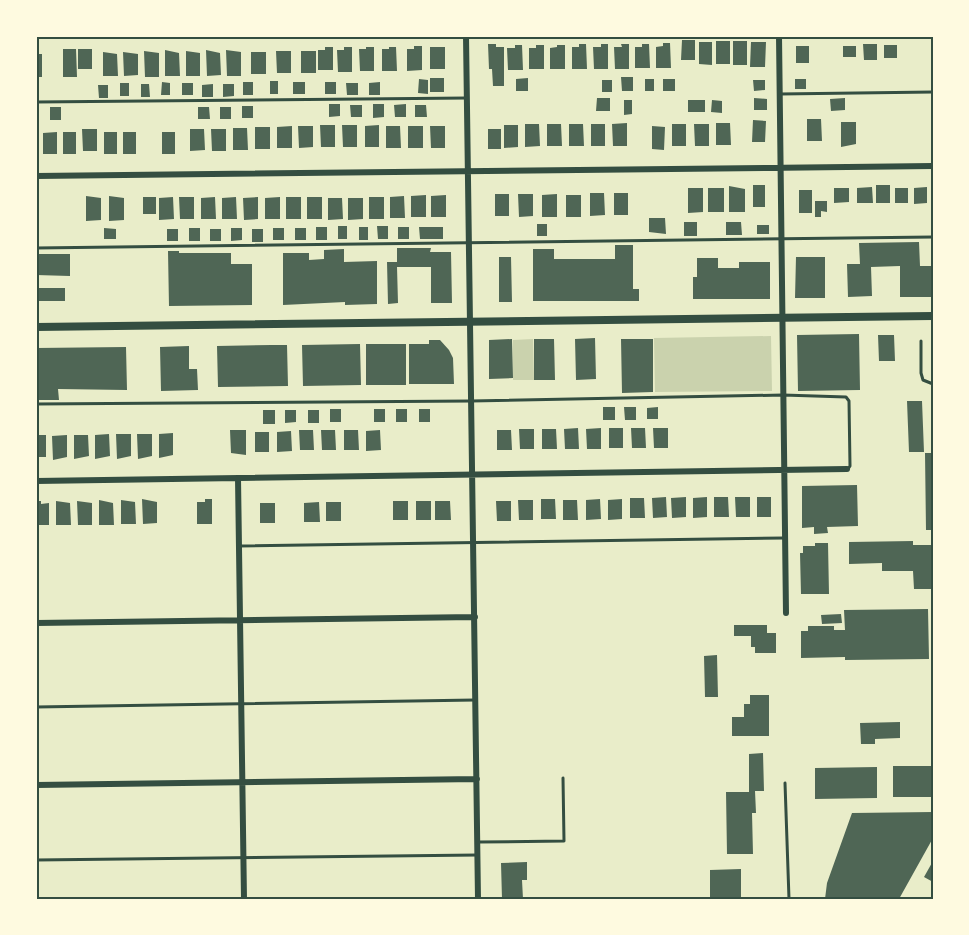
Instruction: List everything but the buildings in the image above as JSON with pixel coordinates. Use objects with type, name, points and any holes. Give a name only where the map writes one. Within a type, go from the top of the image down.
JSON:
[{"type":"main road","points":[[36,327],[933,316]]},
{"type":"street","points":[[466,36],[478,899]]},
{"type":"street","points":[[779,36],[786,613]]},
{"type":"street","points":[[36,176],[933,166]]},
{"type":"street","points":[[36,481],[847,470]]},
{"type":"street","points":[[238,478],[244,899]]},
{"type":"street","points":[[36,623],[475,617]]},
{"type":"street","points":[[36,785],[477,779]]},
{"type":"lane","points":[[780,94],[933,92]]},
{"type":"lane","points":[[36,102],[467,98]]},
{"type":"lane","points":[[36,248],[933,237]]},
{"type":"lane","points":[[921,341],[921,373],[923,380],[933,384]]},
{"type":"lane","points":[[36,404],[783,395],[846,397],[849,401],[850,466],[847,470]]},
{"type":"lane","points":[[239,546],[785,538]]},
{"type":"lane","points":[[36,707],[476,700]]},
{"type":"lane","points":[[478,842],[564,841],[563,778]]},
{"type":"lane","points":[[785,783],[789,899]]},
{"type":"lane","points":[[36,860],[478,855]]},
{"type":"green space","points":[[771,336],[772,391],[655,392],[654,338]]},
{"type":"green space","points":[[533,339],[534,380],[513,380],[513,340]]}]
